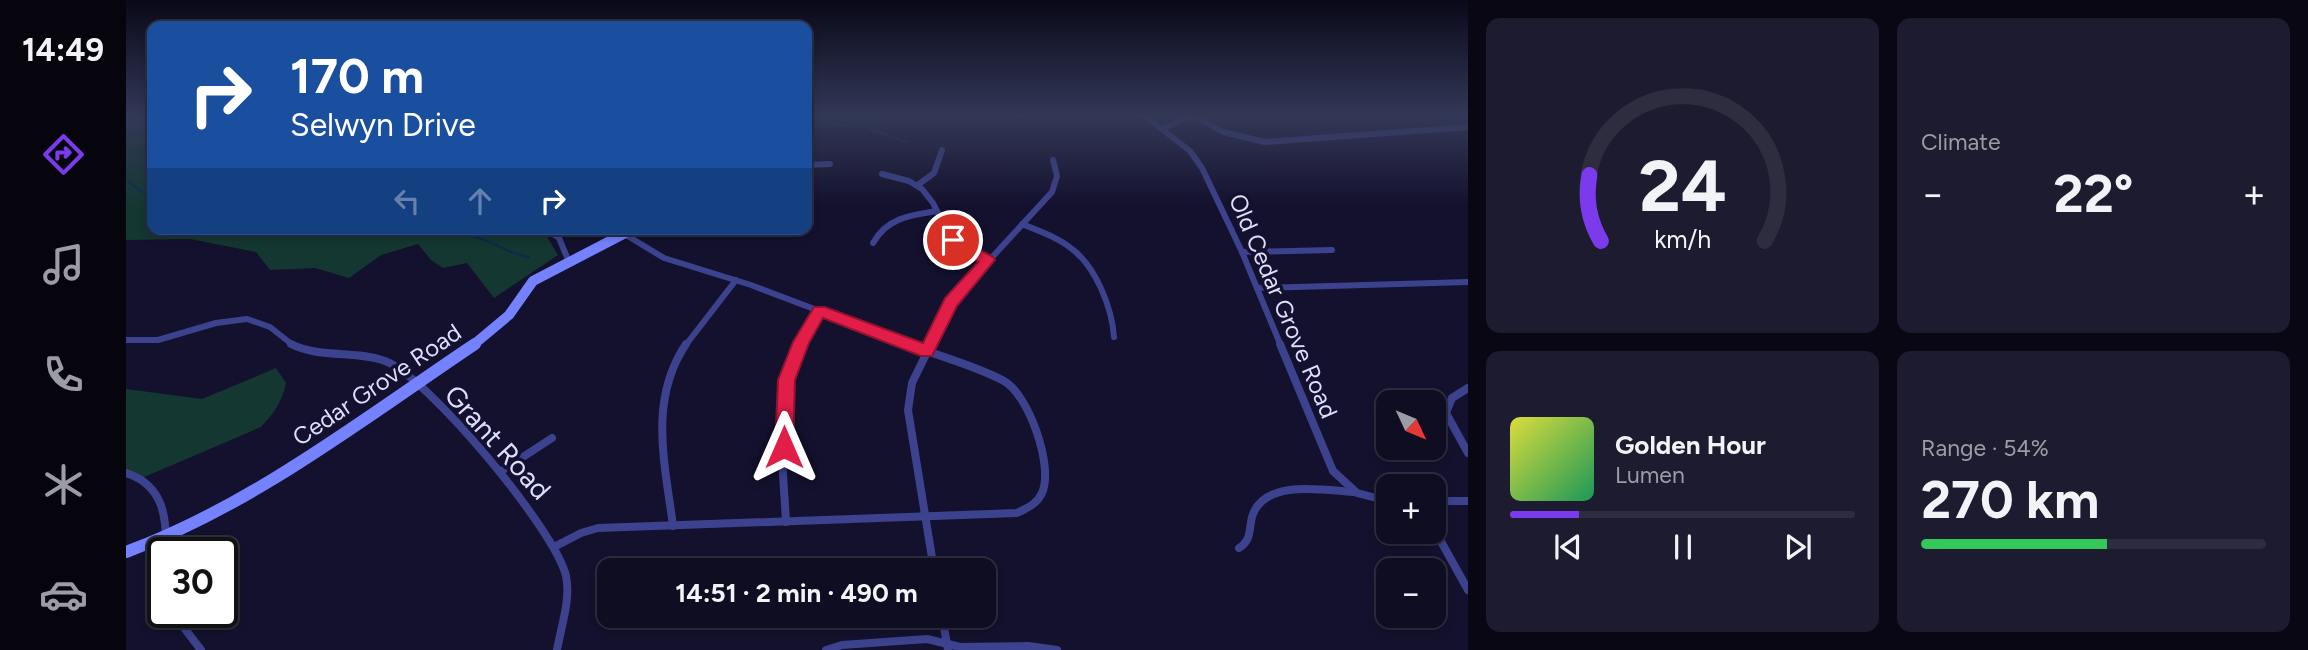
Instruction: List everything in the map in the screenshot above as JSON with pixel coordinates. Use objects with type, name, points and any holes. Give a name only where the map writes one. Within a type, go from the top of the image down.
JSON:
[{"type":"street","name":"Old Cedar Grove Road","points":[[1184,146],[1202,167],[1242,252],[1333,471],[1353,492]]},
{"type":"street","points":[[919,184],[938,167],[942,150]]},
{"type":"street","points":[[932,558],[908,411],[912,383],[951,302],[1056,184],[1058,176],[1053,160]]},
{"type":"street","points":[[812,165],[831,164]]},
{"type":"street","points":[[882,174],[903,177],[919,184],[929,194],[943,227],[953,240],[988,260]]},
{"type":"street","points":[[873,243],[878,231],[894,219],[937,211]]},
{"type":"street","points":[[1022,224],[1064,244],[1086,263],[1115,323],[1114,337]]},
{"type":"street","points":[[554,235],[559,238],[569,262]]},
{"type":"street","name":"Cedar Grove Road","points":[[167,537],[278,477],[417,385],[497,329],[533,281],[623,235]]},
{"type":"street","points":[[554,547],[581,533],[598,528],[1017,513],[1039,499],[1046,481],[1046,470],[1030,410],[1019,392],[995,377],[736,280],[664,258],[633,235]]},
{"type":"street","points":[[1242,252],[1332,250]]},
{"type":"street","points":[[673,526],[660,416],[664,389],[676,361],[736,280]]},
{"type":"street","points":[[1257,288],[1468,282]]},
{"type":"street","points":[[786,522],[783,422],[787,380],[801,342],[820,311]]},
{"type":"street","name":"Grant Road","points":[[126,340],[159,342],[216,324],[249,319],[280,334],[287,343],[384,360],[396,366],[500,472],[554,547],[566,577],[557,650]]},
{"type":"street","points":[[1468,388],[1452,398],[1446,413],[1468,453]]},
{"type":"street","points":[[500,472],[552,438]]},
{"type":"street","points":[[126,473],[142,478],[153,490],[168,521],[167,537]]},
{"type":"street","points":[[1239,548],[1247,544],[1251,536],[1255,508],[1268,496],[1291,491],[1353,492],[1364,498],[1376,500]]},
{"type":"street","points":[[1446,501],[1468,501]]},
{"type":"street","name":"Cedar Grove Road","points":[[126,552],[147,544]]},
{"type":"street","points":[[1442,544],[1468,590]]},
{"type":"street","points":[[185,628],[201,650]]},
{"type":"street","points":[[944,628],[947,647]]},
{"type":"street","points":[[826,650],[842,645],[927,639],[947,647],[1028,646],[1057,650]]},
{"type":"green space","points":[[126,146],[147,146],[147,235],[546,235],[558,255],[494,298],[467,263],[443,268],[431,260],[418,244],[381,255],[349,278],[315,268],[270,270],[256,252],[190,239],[126,240]]},
{"type":"green space","points":[[276,368],[286,383],[277,407],[261,427],[142,478],[126,476],[126,389],[202,399]]},
{"type":"waterway","points":[[126,180],[147,195]]},
{"type":"waterway","points":[[468,235],[529,257]]},
{"type":"route","points":[[784,447],[784,401],[792,361],[820,311],[927,351],[951,302],[988,260],[953,240]]}]
